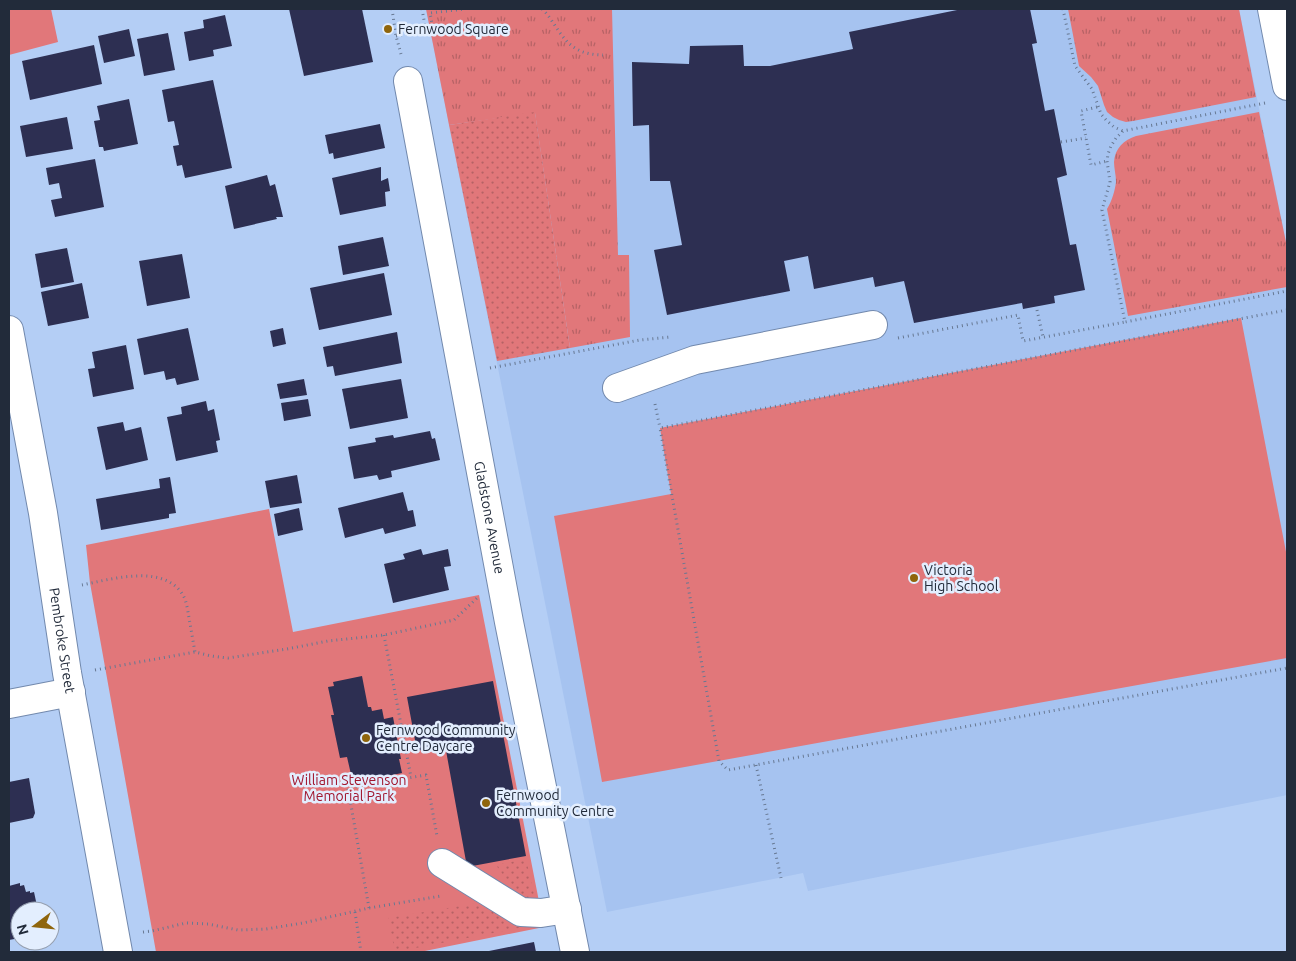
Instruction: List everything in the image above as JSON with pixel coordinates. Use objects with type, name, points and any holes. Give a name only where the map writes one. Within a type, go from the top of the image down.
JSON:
[{"type":"street","points":[[1272,9],[1278,94]]},
{"type":"street","name":"Gladstone Avenue","points":[[408,81],[509,622],[575,952]]},
{"type":"street","points":[[617,388],[695,360],[873,326]]},
{"type":"street","name":"Pembroke Street","points":[[10,339],[43,513],[69,683],[116,943]]},
{"type":"street","points":[[9,704],[69,683]]},
{"type":"street","points":[[442,863],[521,912],[541,913],[567,908]]},
{"type":"path","points":[[392,9],[396,36],[433,29],[430,13],[465,9]]},
{"type":"path","points":[[422,9],[426,31]]},
{"type":"path","points":[[542,9],[573,47],[592,55],[603,56]]},
{"type":"path","points":[[1063,9],[1075,66],[1092,89],[1097,107],[1106,120],[1114,127],[1123,131]]},
{"type":"path","points":[[1125,322],[1102,210],[1110,182],[1107,161],[1110,146],[1123,131],[1278,94]]},
{"type":"path","points":[[1097,107],[1081,111],[1091,165],[1107,161]]},
{"type":"path","points":[[1061,142],[1086,138]]},
{"type":"path","points":[[873,326],[889,340],[1018,315],[1022,341],[1287,291]]},
{"type":"path","points":[[1037,310],[1043,337]]},
{"type":"path","points":[[1287,310],[660,428],[719,761],[728,770],[1287,668]]},
{"type":"path","points":[[462,374],[640,340],[679,336]]},
{"type":"path","points":[[55,590],[134,576],[159,577],[171,583],[182,593],[186,601],[195,652]]},
{"type":"path","points":[[69,683],[105,670],[195,652],[228,658],[328,642],[384,636],[454,620],[480,594]]},
{"type":"path","points":[[384,636],[411,777]]},
{"type":"path","points":[[756,765],[781,878]]},
{"type":"path","points":[[116,943],[152,931],[186,923],[208,924],[238,930],[266,929],[303,923],[369,908],[448,895],[426,775],[348,788],[369,908]]},
{"type":"path","points":[[355,912],[361,952]]},
{"type":"shaded area","name":"Victoria High School","points":[[426,9],[1239,9],[1287,247],[1287,795],[808,891],[803,873],[607,912]]},
{"type":"green space","points":[[9,9],[51,9],[58,42],[9,55]]},
{"type":"green space","points":[[426,9],[612,9],[618,255],[629,255],[630,337],[570,348],[535,113],[449,125]]},
{"type":"green space","points":[[1068,9],[1239,9],[1256,97],[1133,121],[1119,120],[1107,112],[1098,86],[1079,66]]},
{"type":"green space","points":[[535,112],[570,348],[497,361],[449,125]]},
{"type":"green space","points":[[1259,112],[1287,247],[1287,287],[1128,316],[1107,209],[1116,185],[1114,162],[1118,149],[1124,142],[1136,136]]},
{"type":"green space","points":[[1241,318],[1287,557],[1287,658],[602,782],[554,516],[671,494],[660,428]]},
{"type":"green space","name":"William Stevenson Memorial Park","points":[[269,509],[293,632],[479,595],[544,927],[420,952],[156,952],[90,583],[86,545]]},
{"type":"green space","points":[[526,859],[536,903],[524,904],[496,865]]},
{"type":"green space","points":[[484,902],[524,927],[395,952],[388,918]]},
{"type":"building","points":[[289,9],[362,9],[373,62],[304,76]]},
{"type":"building","points":[[962,9],[1030,9],[1037,43],[1032,44],[1045,111],[1054,109],[1067,175],[1057,178],[1070,245],[1076,244],[1085,290],[1054,296],[1055,303],[1023,309],[1022,303],[914,323],[904,281],[875,287],[873,277],[814,289],[808,256],[784,261],[790,291],[667,315],[654,250],[682,245],[670,181],[650,181],[649,125],[633,126],[632,62],[689,64],[690,46],[743,45],[744,66],[770,66],[853,49],[849,32]]},
{"type":"building","points":[[225,15],[232,46],[213,50],[214,56],[189,61],[184,32],[204,28],[203,20]]},
{"type":"building","points":[[129,29],[135,56],[104,63],[98,36]]},
{"type":"building","points":[[168,33],[175,70],[144,76],[137,39]]},
{"type":"building","points":[[94,45],[102,84],[30,100],[22,61]]},
{"type":"building","points":[[213,80],[232,168],[185,178],[182,165],[177,166],[173,146],[179,145],[174,121],[168,122],[162,90]]},
{"type":"building","points":[[129,99],[138,144],[104,151],[103,147],[99,147],[94,121],[100,120],[97,106]]},
{"type":"building","points":[[67,117],[73,149],[26,157],[20,126]]},
{"type":"building","points":[[380,124],[385,148],[334,159],[333,153],[329,154],[325,135]]},
{"type":"building","points":[[95,159],[104,207],[55,217],[51,200],[62,198],[59,183],[49,185],[46,168]]},
{"type":"building","points":[[381,167],[381,181],[388,178],[390,191],[385,192],[386,206],[340,215],[332,178]]},
{"type":"building","points":[[267,175],[270,186],[275,184],[283,217],[276,217],[277,219],[234,229],[225,186]]},
{"type":"building","points":[[383,237],[389,266],[343,275],[338,246]]},
{"type":"building","points":[[67,248],[74,282],[41,288],[35,254]]},
{"type":"building","points":[[182,254],[190,298],[147,306],[139,261]]},
{"type":"building","points":[[384,273],[392,315],[319,330],[310,288]]},
{"type":"building","points":[[82,283],[89,318],[48,326],[41,292]]},
{"type":"building","points":[[188,328],[199,380],[177,385],[175,378],[166,380],[164,371],[144,375],[137,339]]},
{"type":"building","points":[[283,328],[286,344],[273,347],[270,331]]},
{"type":"building","points":[[397,332],[402,363],[335,376],[333,366],[327,367],[323,347]]},
{"type":"building","points":[[126,345],[134,389],[93,397],[88,369],[95,368],[92,352]]},
{"type":"building","points":[[304,379],[307,395],[280,399],[277,384]]},
{"type":"building","points":[[401,379],[408,418],[350,429],[342,389]]},
{"type":"building","points":[[308,399],[311,416],[284,421],[281,403]]},
{"type":"building","points":[[206,401],[208,411],[214,409],[220,440],[216,441],[218,452],[176,461],[167,417],[182,414],[181,407]]},
{"type":"building","points":[[123,422],[125,431],[141,427],[148,460],[106,470],[97,427]]},
{"type":"building","points":[[430,431],[432,439],[435,438],[440,460],[391,471],[392,477],[379,480],[377,475],[354,479],[348,447],[376,442],[375,438],[393,435],[394,438]]},
{"type":"building","points":[[297,475],[302,503],[270,508],[265,481]]},
{"type":"building","points":[[170,477],[176,513],[169,514],[169,518],[101,530],[96,499],[160,488],[159,479]]},
{"type":"building","points":[[403,492],[408,511],[413,510],[416,526],[385,534],[383,528],[345,538],[338,508]]},
{"type":"building","points":[[299,508],[303,530],[278,536],[274,514]]},
{"type":"building","points":[[421,549],[423,555],[448,549],[451,566],[444,567],[449,590],[393,603],[384,564],[405,559],[403,554]]},
{"type":"building","name":"Fernwood Community Centre Daycare","points":[[362,676],[368,707],[371,707],[372,711],[382,709],[384,719],[393,717],[402,773],[353,783],[347,757],[340,758],[331,715],[334,715],[328,687],[334,686],[333,682]]},
{"type":"building","name":"Fernwood Community Centre","points":[[493,681],[526,856],[467,867],[445,745],[417,751],[407,697]]},
{"type":"building","points":[[29,778],[35,813],[33,818],[9,823],[9,782]]},
{"type":"building","points":[[20,883],[20,886],[24,885],[26,892],[34,892],[36,901],[10,901],[9,940],[9,886]]},
{"type":"building","points":[[534,942],[536,952],[489,952],[489,951]]},
{"type":"place","name":"Fernwood Square","points":[[388,29]]},
{"type":"place","name":"Victoria High School","points":[[914,578]]},
{"type":"place","name":"Fernwood Community Centre Daycare","points":[[366,738]]},
{"type":"place","name":"Fernwood Community Centre","points":[[486,803]]}]
